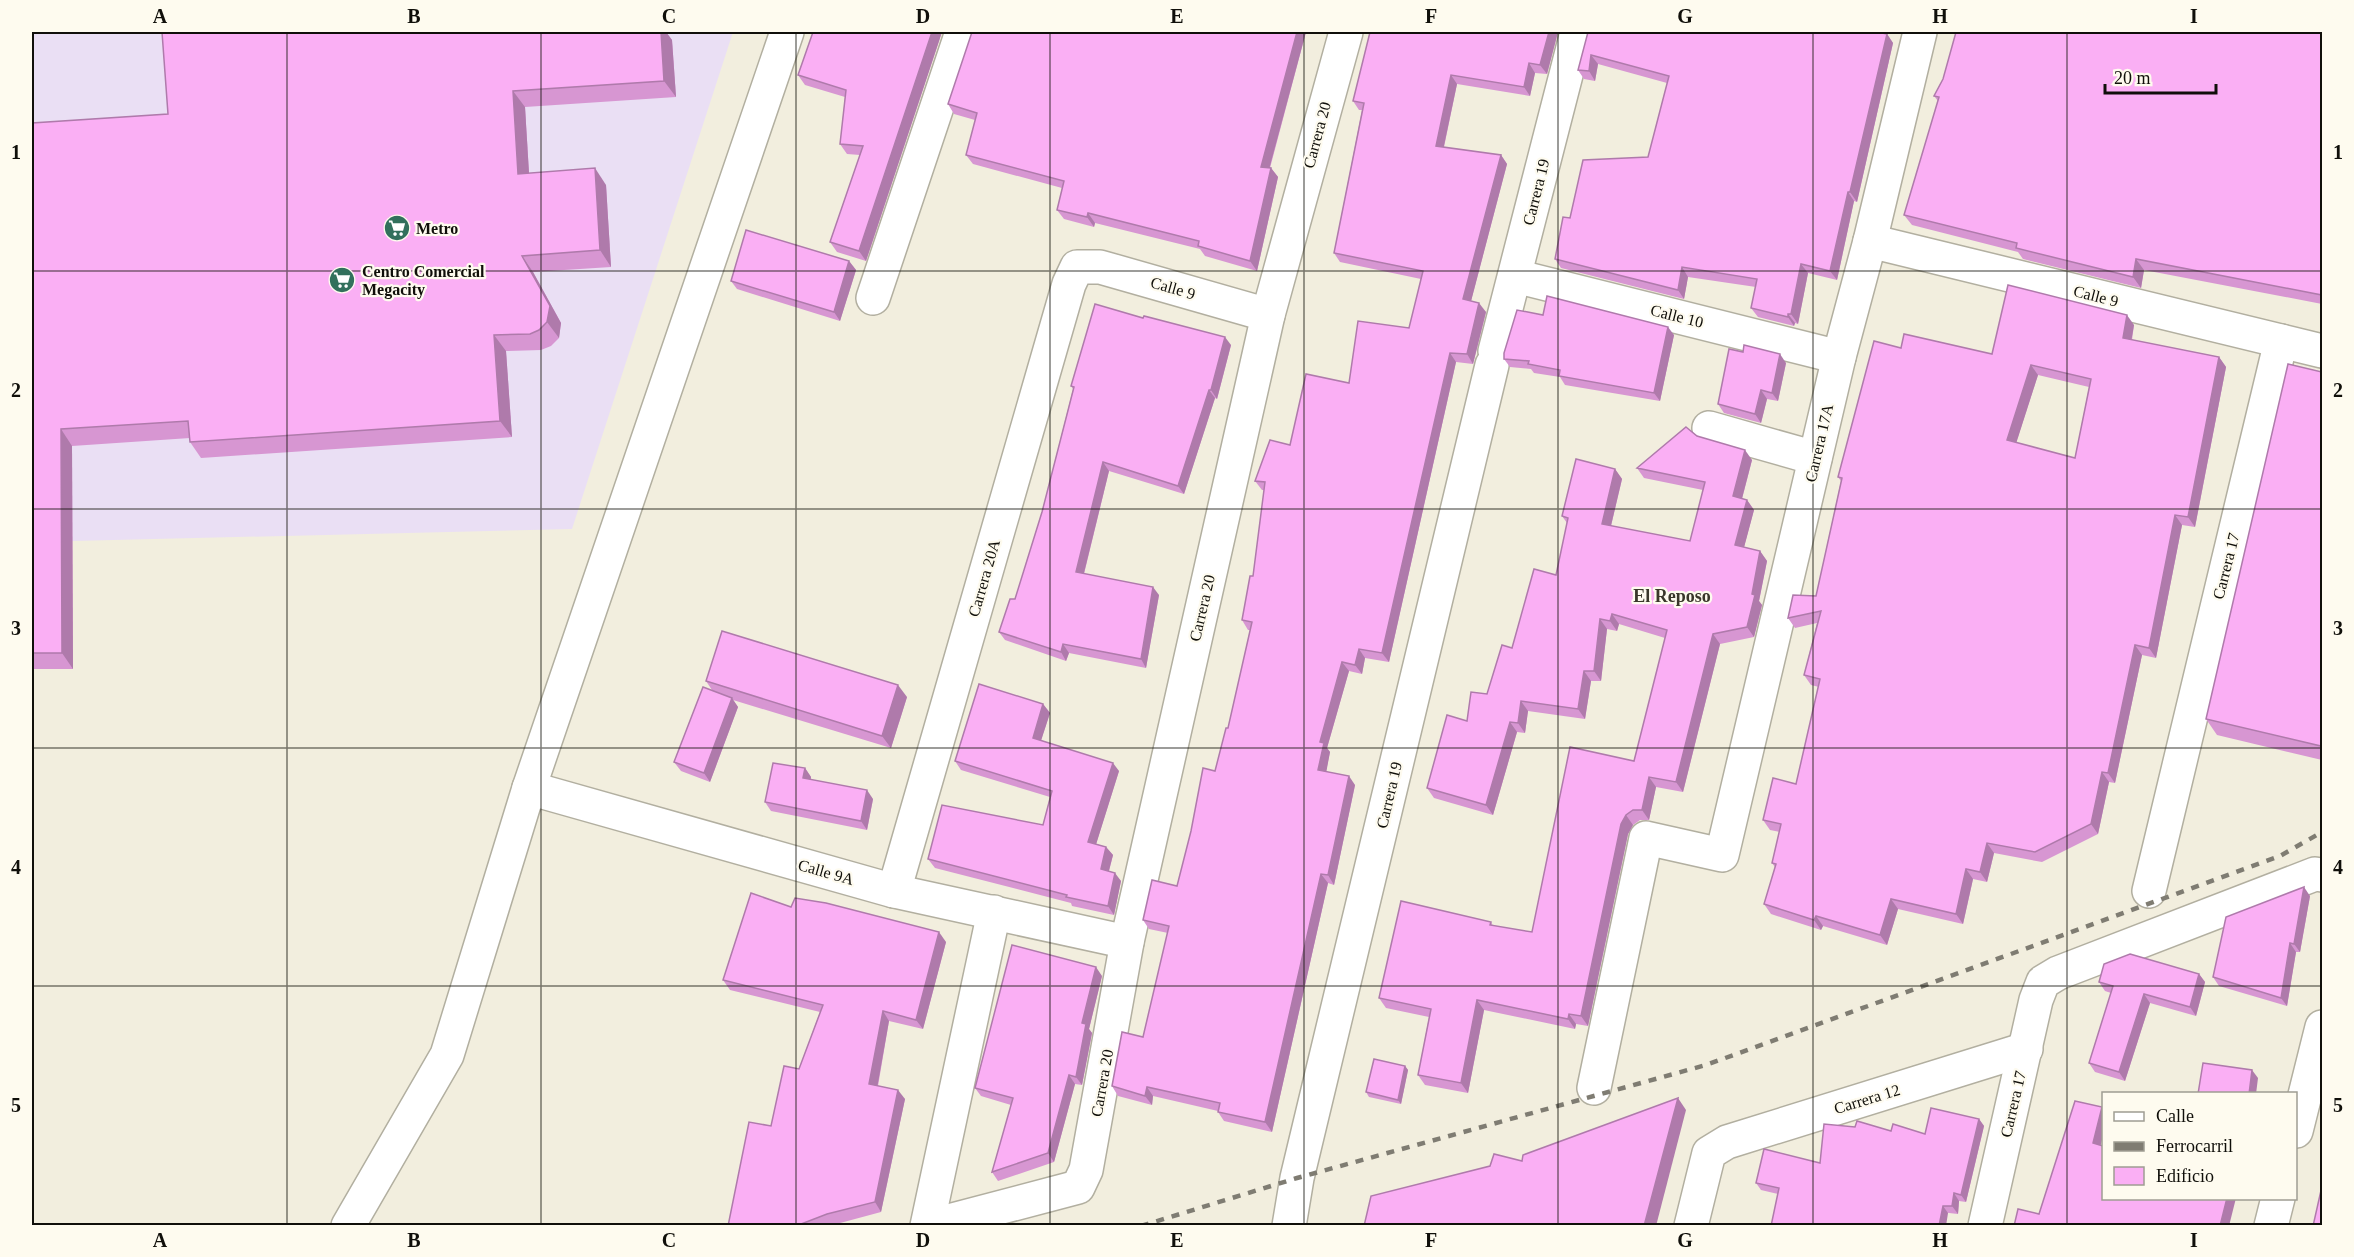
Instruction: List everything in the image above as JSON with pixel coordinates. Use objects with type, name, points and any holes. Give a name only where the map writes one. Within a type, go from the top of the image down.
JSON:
[{"type":"street","points":[[348,1226],[447,1054],[529,788],[787,32]]},
{"type":"street","points":[[873,298],[962,32]]},
{"type":"street","name":"Carrera 20","points":[[929,1226],[1078,1187],[1086,1170],[1127,942],[1268,315],[1346,32]]},
{"type":"street","name":"Carrera 19","points":[[1289,1226],[1297,1178],[1493,358],[1577,32]]},
{"type":"street","name":"Carrera 17A","points":[[1594,1088],[1646,838],[1722,855],[1839,357],[1870,241],[1920,32]]},
{"type":"street","name":"Calle 9","points":[[1870,241],[2322,351]]},
{"type":"street","name":"Calle 9","points":[[1077,267],[1100,267],[1268,315]]},
{"type":"street","name":"Carrera 20A","points":[[894,891],[1069,284],[1077,267]]},
{"type":"street","name":"Calle 10","points":[[1515,276],[1839,357]]},
{"type":"street","name":"Carrera 17","points":[[2149,891],[2171,792],[2282,340]]},
{"type":"street","points":[[1709,428],[1815,458]]},
{"type":"street","name":"Calle 9A","points":[[529,788],[894,891],[1127,942]]},
{"type":"street","name":"Carrera 17","points":[[1985,1226],[2036,1000],[2043,982],[2058,973],[2315,874],[2322,875]]},
{"type":"street","points":[[929,1226],[994,912]]},
{"type":"street","points":[[2297,1123],[2322,1027]]},
{"type":"street","name":"Carrera 12","points":[[1691,1226],[1709,1153],[1727,1142],[2026,1049]]},
{"type":"shaded area","name":"Centro Comercial Megacity","points":[[32,32],[733,32],[572,529],[32,542]]},
{"type":"building","name":"Centro Comercial Megacity","points":[[162,32],[661,32],[664,81],[513,91],[518,174],[595,168],[600,250],[522,256],[550,306],[547,322],[539,330],[530,334],[494,335],[500,421],[190,442],[188,421],[61,429],[62,653],[32,653],[32,123],[168,114]]},
{"type":"building","points":[[813,32],[932,32],[859,251],[830,242],[863,146],[840,144],[846,90],[798,75]]},
{"type":"building","points":[[972,32],[1297,32],[1261,167],[1271,168],[1250,261],[1198,246],[1199,241],[1088,213],[1087,217],[1057,210],[1064,181],[966,155],[977,113],[948,104]]},
{"type":"building","points":[[1370,32],[1549,32],[1540,65],[1529,63],[1524,87],[1451,75],[1436,146],[1501,155],[1463,299],[1479,303],[1467,354],[1450,353],[1382,653],[1359,649],[1355,665],[1342,662],[1320,742],[1324,743],[1318,770],[1349,776],[1328,875],[1321,874],[1265,1122],[1218,1112],[1220,1103],[1147,1087],[1145,1096],[1112,1086],[1122,1032],[1143,1037],[1169,926],[1143,920],[1152,880],[1177,886],[1191,831],[1203,768],[1215,771],[1226,728],[1228,728],[1252,622],[1242,620],[1250,576],[1253,576],[1265,482],[1255,481],[1270,440],[1290,445],[1306,374],[1349,383],[1358,321],[1409,328],[1423,271],[1334,253],[1364,103],[1353,101]]},
{"type":"building","points":[[1588,32],[1877,32],[1887,34],[1830,271],[1801,264],[1791,314],[1788,314],[1788,317],[1751,308],[1757,279],[1682,267],[1678,290],[1555,259],[1563,217],[1570,218],[1583,160],[1648,157],[1669,76],[1591,55],[1589,71],[1578,70]]},
{"type":"building","points":[[1956,32],[2322,32],[2322,295],[2136,259],[2133,277],[2016,248],[2017,243],[1904,215],[1939,97],[1934,96],[1943,79]]},
{"type":"building","points":[[746,230],[849,261],[834,312],[731,281]]},
{"type":"building","points":[[2008,285],[2127,315],[2123,338],[2219,357],[2188,517],[2175,515],[2149,648],[2135,645],[2108,773],[2102,772],[2091,824],[2035,852],[1987,843],[1980,872],[1966,869],[1956,914],[1891,899],[1880,935],[1816,916],[1814,920],[1764,904],[1776,864],[1772,863],[1781,824],[1763,820],[1773,778],[1796,784],[1820,679],[1804,675],[1821,611],[1788,618],[1793,595],[1816,596],[1842,478],[1838,477],[1874,341],[1901,348],[1904,334],[1992,354]],"holes":[[[2031,365],[2091,379],[2075,458],[2007,440]]]},
{"type":"building","points":[[1547,296],[1668,327],[1654,393],[1559,376],[1560,370],[1528,364],[1529,361],[1504,359],[1517,310],[1543,315]]},
{"type":"building","points":[[1095,304],[1225,337],[1211,390],[1209,390],[1178,486],[1103,462],[1076,572],[1153,587],[1141,659],[1063,644],[1061,652],[999,632],[1010,599],[1015,599],[1042,512],[1074,387],[1071,386]]},
{"type":"building","points":[[1744,345],[1780,354],[1772,393],[1761,390],[1755,414],[1718,404],[1729,349],[1743,352]]},
{"type":"building","points":[[2288,364],[2322,372],[2321,746],[2206,719]]},
{"type":"building","points":[[1686,427],[1697,436],[1745,450],[1733,496],[1747,500],[1735,545],[1760,551],[1752,594],[1755,595],[1747,627],[1713,634],[1676,782],[1649,777],[1642,810],[1633,810],[1626,815],[1621,824],[1581,1016],[1569,1014],[1568,1019],[1477,1000],[1461,1083],[1418,1075],[1431,1009],[1379,998],[1401,901],[1491,922],[1490,925],[1532,932],[1570,747],[1634,761],[1667,630],[1612,614],[1610,621],[1600,619],[1594,671],[1584,671],[1578,709],[1521,701],[1518,723],[1510,722],[1486,805],[1427,788],[1447,715],[1467,721],[1471,692],[1487,694],[1502,645],[1512,648],[1534,569],[1556,575],[1568,518],[1562,516],[1576,459],[1615,469],[1602,524],[1690,541],[1705,482],[1637,468]]},
{"type":"building","points":[[722,631],[898,685],[882,736],[706,681]]},
{"type":"building","points":[[979,684],[1043,704],[1033,738],[1113,763],[1088,842],[1106,847],[1101,869],[1115,873],[1108,906],[1066,897],[1067,895],[928,859],[942,805],[1043,825],[1052,791],[955,761]]},
{"type":"building","points":[[703,687],[732,698],[704,773],[674,762]]},
{"type":"building","points":[[773,763],[805,768],[803,778],[867,790],[861,821],[765,802]]},
{"type":"building","points":[[2304,887],[2294,944],[2290,943],[2281,998],[2213,977],[2226,917]]},
{"type":"building","points":[[751,893],[791,907],[795,898],[826,903],[939,932],[916,1020],[883,1011],[869,1084],[898,1090],[875,1202],[827,1214],[796,1226],[728,1226],[749,1122],[771,1126],[784,1066],[799,1069],[823,1005],[723,980]]},
{"type":"building","points":[[1012,945],[1096,967],[1082,1023],[1086,1024],[1076,1077],[1069,1075],[1048,1153],[992,1172],[1013,1098],[975,1088]]},
{"type":"building","points":[[2130,954],[2199,974],[2190,1007],[2144,994],[2119,1072],[2089,1063],[2113,986],[2099,982],[2104,964]]},
{"type":"building","points":[[1374,1059],[1405,1066],[1398,1100],[1366,1092]]},
{"type":"building","points":[[2203,1063],[2252,1070],[2249,1092],[2198,1092]]},
{"type":"building","points":[[1678,1098],[1644,1226],[1364,1226],[1371,1196],[1490,1166],[1494,1154],[1522,1161],[1523,1155]]},
{"type":"building","points":[[2075,1101],[2102,1107],[2093,1143],[2102,1146],[2102,1200],[2226,1200],[2220,1226],[2014,1226],[2018,1209],[2039,1214]]},
{"type":"building","points":[[1931,1108],[1979,1119],[1961,1195],[1954,1193],[1952,1206],[1943,1206],[1939,1226],[1771,1226],[1779,1188],[1756,1183],[1764,1149],[1820,1163],[1824,1124],[1855,1127],[1857,1121],[1891,1131],[1893,1124],[1925,1134]]},
{"type":"building","points":[[2322,1186],[2322,1226],[2313,1226]]},
{"type":"railway","points":[[1141,1226],[1297,1178],[1706,1065],[2280,856],[2322,832]]},
{"type":"place","name":"Metro","points":[[397,228]]},
{"type":"place","name":"Centro Comercial Megacity","points":[[342,280]]},
{"type":"district","name":"El Reposo","points":[[1672,596]]}]
